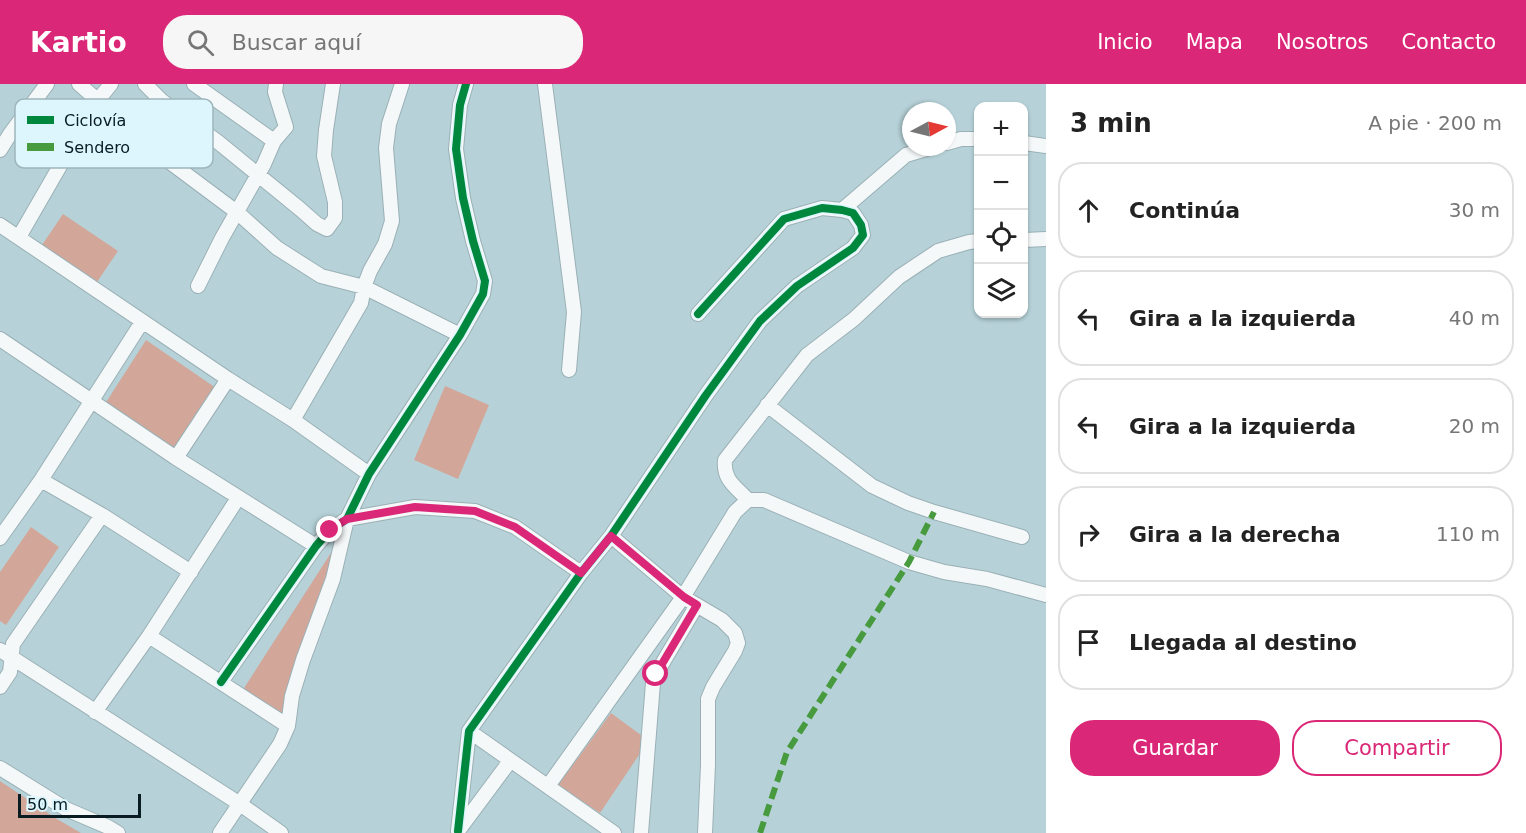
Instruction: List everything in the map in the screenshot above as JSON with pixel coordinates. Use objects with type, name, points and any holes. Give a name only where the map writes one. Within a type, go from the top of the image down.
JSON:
[{"type":"street","points":[[36,99],[47,84]]},
{"type":"street","points":[[79,84],[98,99]]},
{"type":"street","points":[[100,99],[111,84]]},
{"type":"street","points":[[145,84],[160,99]]},
{"type":"street","points":[[194,84],[274,141]]},
{"type":"street","points":[[198,286],[222,238],[264,165],[274,141],[286,127],[275,92],[276,84]]},
{"type":"street","points":[[213,138],[258,173],[317,224],[327,229],[335,218],[335,202],[324,156],[333,84]]},
{"type":"street","points":[[293,420],[361,303],[370,271],[385,244],[392,221],[386,148],[390,124],[402,84]]},
{"type":"street","points":[[220,833],[280,744],[288,726],[292,696],[333,579],[347,519],[369,474],[460,335],[483,294],[485,281],[463,198],[456,149],[460,105],[466,84]]},
{"type":"street","points":[[545,84],[574,312],[569,370]]},
{"type":"street","points":[[0,150],[15,127]]},
{"type":"street","points":[[956,140],[974,139]]},
{"type":"street","points":[[1028,144],[1046,146]]},
{"type":"street","points":[[842,210],[905,156]]},
{"type":"street","points":[[19,237],[59,168]]},
{"type":"street","points":[[178,168],[237,213],[277,248],[321,276],[364,286],[460,335]]},
{"type":"street","points":[[458,832],[469,731],[581,573],[611,536],[706,395],[760,321],[797,286],[853,248],[864,235],[861,225],[853,213],[822,208],[784,219],[698,314]]},
{"type":"street","points":[[0,225],[228,380],[293,420],[369,474]]},
{"type":"street","points":[[1028,240],[1046,239]]},
{"type":"street","points":[[748,500],[729,481],[724,470],[725,460],[807,355],[854,319],[899,277],[938,251],[974,241]]},
{"type":"street","points":[[0,538],[41,480],[142,322]]},
{"type":"street","points":[[2,345],[316,546]]},
{"type":"street","points":[[176,458],[228,380]]},
{"type":"street","points":[[767,405],[872,486],[934,512],[1022,537]]},
{"type":"street","points":[[41,480],[102,515],[191,572]]},
{"type":"street","points":[[95,712],[149,636],[238,498]]},
{"type":"street","points":[[548,786],[684,597],[735,512],[748,500],[764,500],[909,562],[1046,595]]},
{"type":"street","points":[[221,682],[316,546],[330,530],[347,519],[415,507],[475,511],[515,527],[581,573]]},
{"type":"street","points":[[6,654],[102,515]]},
{"type":"street","points":[[611,536],[684,597],[722,620],[735,633],[738,643],[735,651],[712,687],[708,699],[705,833]]},
{"type":"street","points":[[641,833],[653,683],[656,674],[697,605]]},
{"type":"street","points":[[149,636],[288,726]]},
{"type":"street","points":[[0,687],[10,672],[6,654]]},
{"type":"street","points":[[6,654],[282,833]]},
{"type":"street","points":[[469,731],[614,833]]},
{"type":"street","points":[[458,832],[510,761]]},
{"type":"street","points":[[0,768],[66,809],[110,831]]},
{"type":"shaded area","points":[[63,214],[118,251],[97,282],[42,245]]},
{"type":"shaded area","points":[[146,340],[216,388],[174,453],[103,407]]},
{"type":"shaded area","points":[[445,386],[489,405],[458,479],[414,460]]},
{"type":"shaded area","points":[[31,527],[59,547],[6,625],[0,621],[0,572]]},
{"type":"shaded area","points":[[336,545],[285,731],[237,699]]},
{"type":"shaded area","points":[[611,713],[645,738],[643,749],[600,813],[558,785]]},
{"type":"shaded area","points":[[0,781],[57,819],[81,833],[0,833]]},
{"type":"marked path","points":[[760,833],[787,752],[909,562],[934,512]]},
{"type":"cycle path","points":[[221,682],[316,546],[330,530],[347,519],[369,474],[460,335],[483,294],[485,281],[463,198],[456,149],[460,105],[466,84]]},
{"type":"cycle path","points":[[458,831],[469,731],[581,573],[611,536],[706,395],[760,321],[797,286],[853,248],[863,235],[861,225],[853,213],[822,208],[784,219],[698,314]]},
{"type":"route","points":[[330,530],[347,519],[415,507],[475,511],[515,527],[581,573],[611,536],[684,597],[697,605],[656,674]]}]
